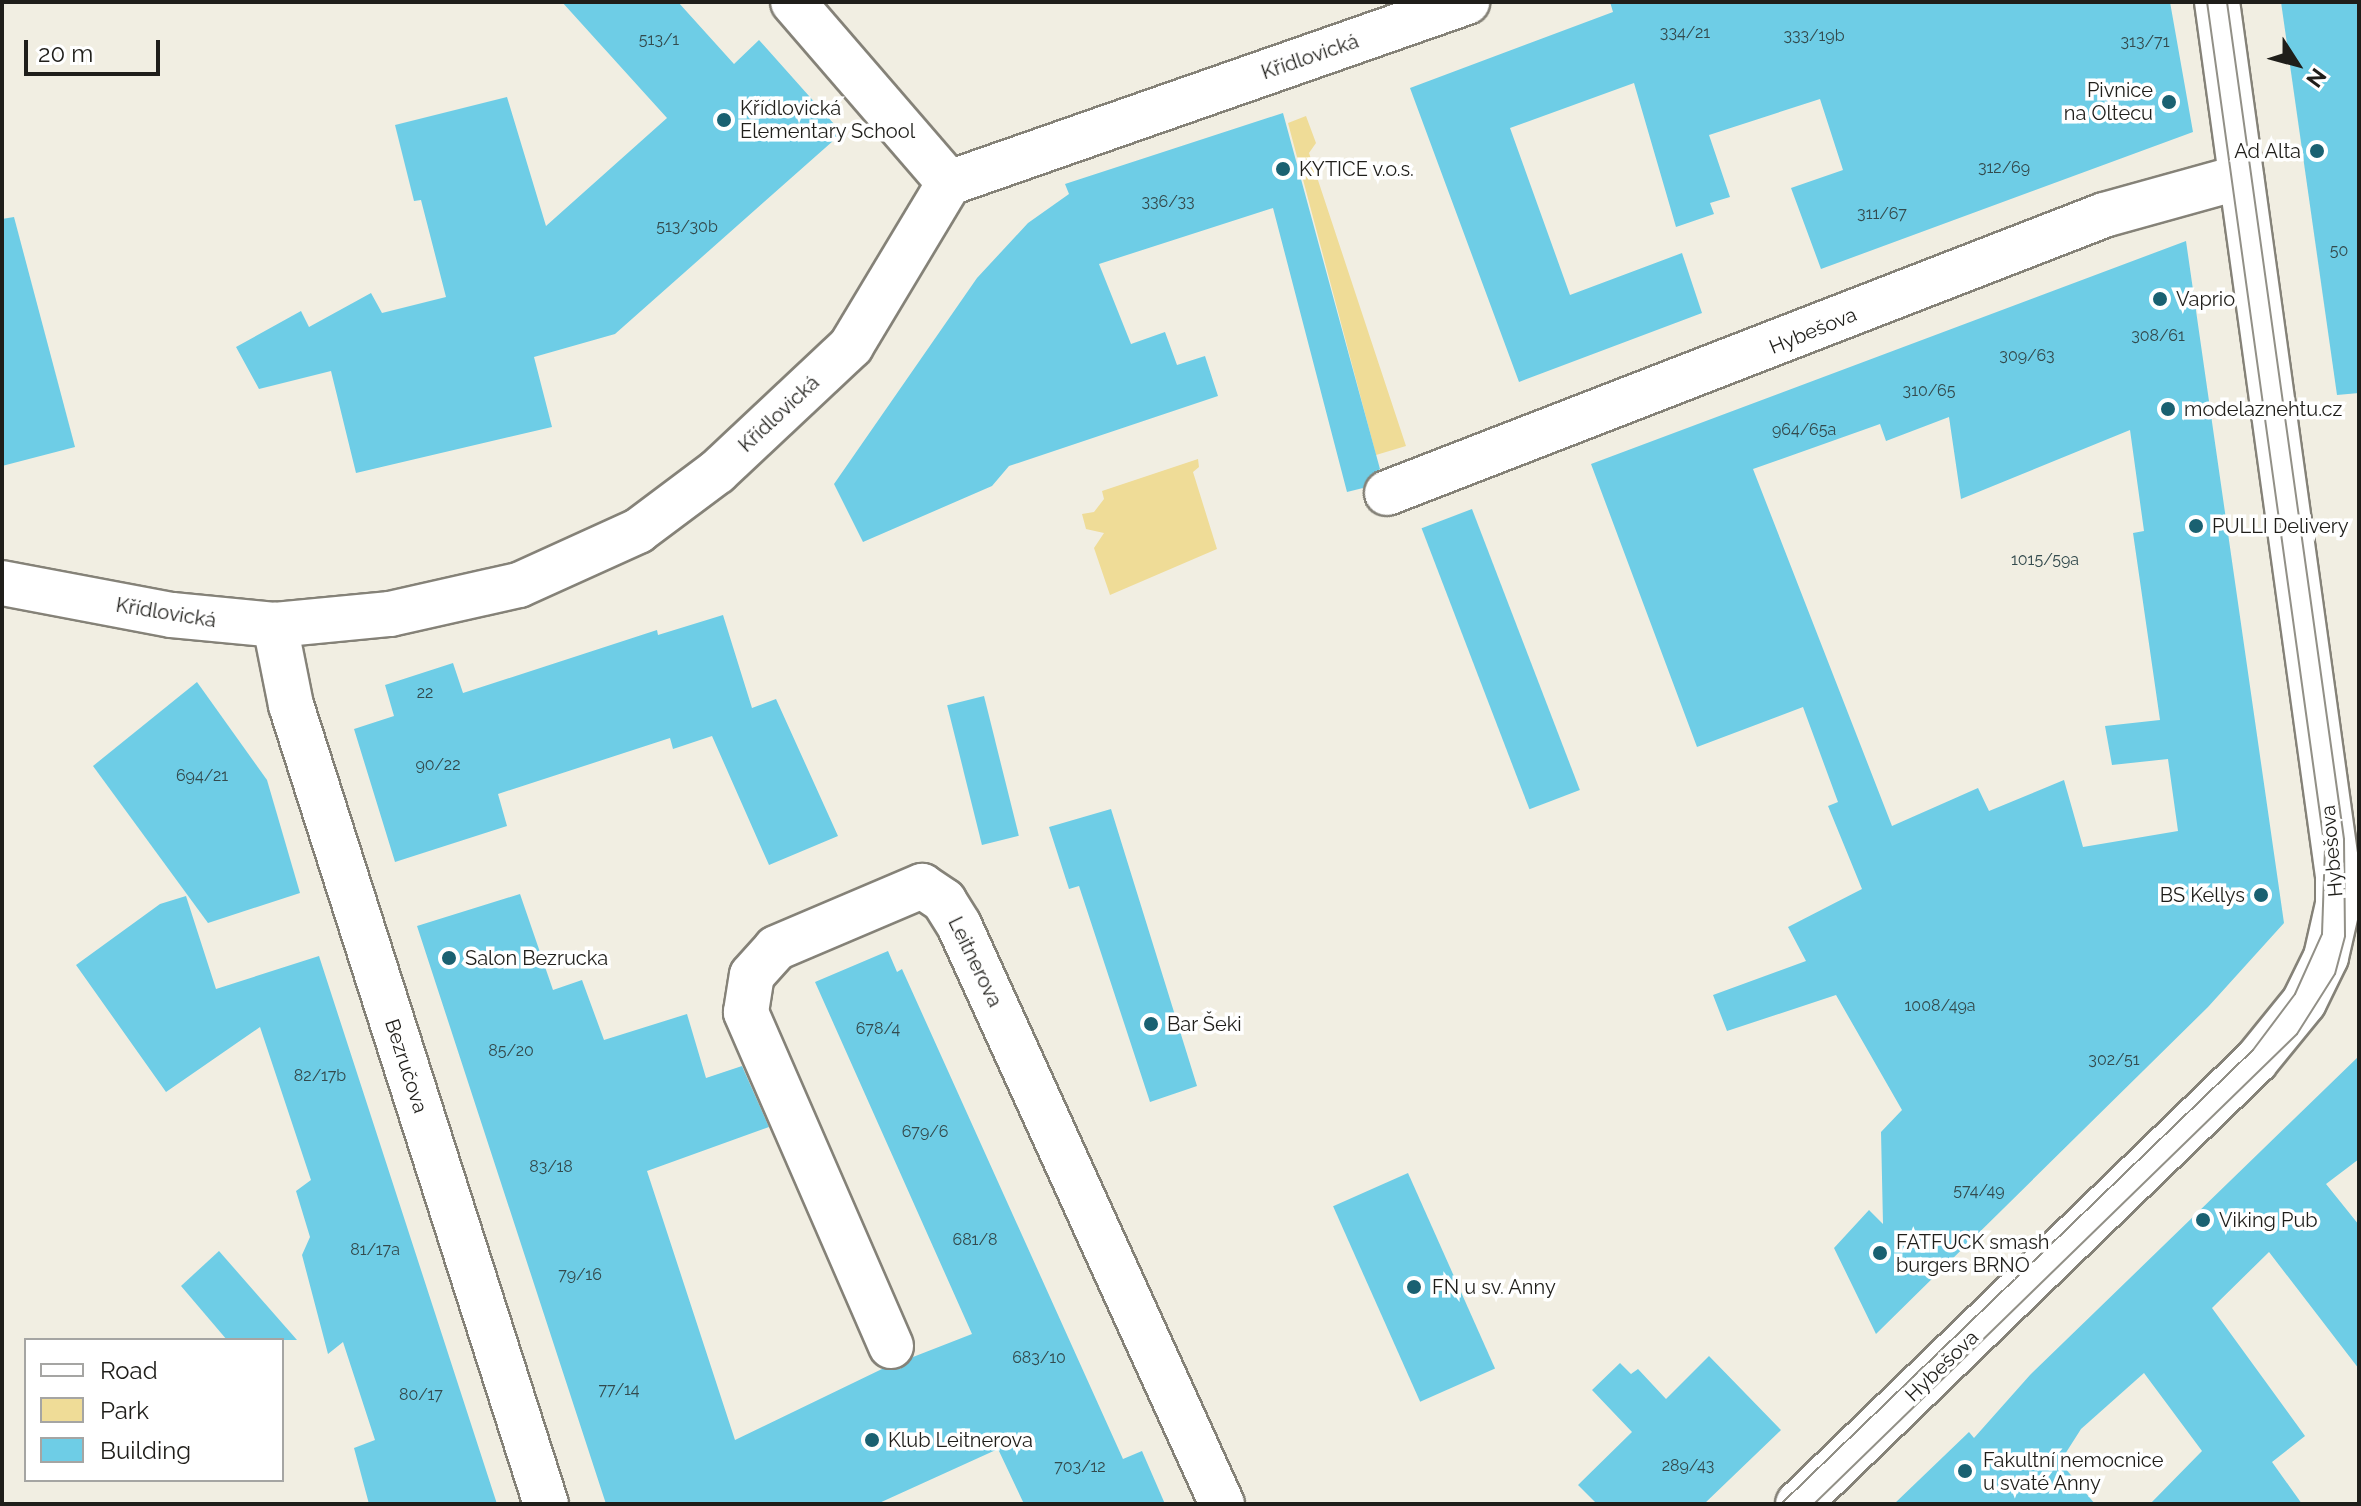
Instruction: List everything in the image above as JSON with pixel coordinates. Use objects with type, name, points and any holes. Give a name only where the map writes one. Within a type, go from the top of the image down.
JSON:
[{"type":"street","points":[[793,2],[949,183]]},
{"type":"street","name":"Křídlovická","points":[[2,583],[172,615],[275,625],[390,614],[490,593],[638,531],[717,472],[851,346],[949,183],[1467,2]]},
{"type":"street","name":"Hybešova","points":[[1798,1504],[2256,1061],[2304,1002],[2326,957],[2338,876],[2217,2]]},
{"type":"street","name":"Hybešova","points":[[1387,493],[2104,215],[2241,177]]},
{"type":"street","name":"Bezručova","points":[[275,625],[291,705],[546,1504]]},
{"type":"street","name":"Leitnerova","points":[[891,1346],[746,1012],[752,975],[776,948],[922,886],[944,901],[959,925],[1222,1504]]},
{"type":"green space","points":[[1306,116],[1316,143],[1309,153],[1406,446],[1376,455],[1288,123]]},
{"type":"green space","points":[[1198,459],[1199,467],[1193,472],[1217,549],[1110,595],[1094,548],[1104,533],[1086,529],[1082,514],[1094,512],[1104,499],[1102,491]]},
{"type":"building","points":[[562,2],[678,2],[734,64],[759,40],[842,133],[615,334],[534,357],[552,427],[356,473],[331,371],[259,389],[236,347],[301,311],[309,327],[371,293],[382,313],[446,297],[421,200],[414,201],[395,125],[507,97],[546,226],[667,118]]},
{"type":"building","points":[[1610,2],[2170,2],[2193,132],[1821,269],[1791,188],[1843,170],[1820,99],[1709,135],[1730,197],[1710,203],[1714,214],[1676,227],[1634,83],[1510,128],[1570,295],[1682,253],[1702,313],[1519,382],[1410,88],[1613,12]]},
{"type":"building","points":[[2281,2],[2359,2],[2359,393],[2337,395]]},
{"type":"building","points":[[1283,113],[1380,469],[1363,488],[1347,492],[1273,208],[1099,264],[1131,344],[1165,332],[1177,365],[1205,356],[1218,396],[1009,466],[992,486],[863,542],[834,484],[977,278],[1028,223],[1069,194],[1065,184]]},
{"type":"building","points":[[14,217],[75,447],[2,466],[2,219]]},
{"type":"building","points":[[2186,241],[2284,923],[2208,1007],[1876,1334],[1834,1248],[1869,1210],[1883,1224],[1881,1132],[1902,1110],[1836,995],[1727,1031],[1713,995],[1806,961],[1788,927],[1862,889],[1828,806],[1838,802],[1803,707],[1697,747],[1591,464]],"holes":[[[1949,417],[1961,499],[2130,430],[2144,531],[2133,533],[2160,720],[2105,726],[2112,765],[2168,759],[2178,831],[2083,847],[2064,780],[1989,811],[1978,788],[1892,826],[1753,469],[1880,424],[1886,441]]]},
{"type":"building","points":[[1472,509],[1580,790],[1529,809],[1422,528]]},
{"type":"building","points":[[723,615],[752,708],[776,699],[838,836],[769,865],[712,736],[673,749],[670,738],[498,794],[507,826],[395,862],[354,729],[394,716],[385,685],[453,663],[463,693],[657,630],[658,635]]},
{"type":"building","points":[[197,682],[267,780],[300,893],[208,923],[93,766]]},
{"type":"building","points":[[984,696],[1019,836],[982,845],[947,705]]},
{"type":"building","points":[[1111,809],[1197,1086],[1150,1102],[1079,886],[1069,889],[1049,827]]},
{"type":"building","points":[[520,894],[553,990],[582,980],[604,1040],[687,1014],[706,1078],[742,1066],[769,1127],[647,1171],[735,1440],[882,1369],[900,1369],[913,1357],[972,1334],[815,982],[888,951],[897,972],[902,969],[1123,1459],[1142,1451],[1165,1504],[1024,1504],[998,1449],[877,1504],[606,1504],[417,926]]},
{"type":"building","points":[[186,896],[216,989],[319,956],[497,1504],[369,1504],[354,1448],[375,1440],[343,1342],[328,1354],[302,1255],[310,1237],[296,1191],[311,1180],[260,1027],[166,1092],[76,965],[160,904]]},
{"type":"building","points":[[2359,1056],[2359,1159],[2326,1184],[2359,1225],[2359,1369],[2269,1252],[2212,1308],[2305,1436],[2272,1462],[2302,1504],[2150,1504],[2202,1451],[2144,1373],[2081,1429],[2060,1462],[2095,1504],[1894,1504],[1969,1432],[1974,1438],[2030,1375]]},
{"type":"building","name":"FN u sv. Anny","points":[[1408,1173],[1495,1368],[1420,1402],[1333,1206]]},
{"type":"building","points":[[219,1251],[297,1340],[225,1338],[181,1286]]},
{"type":"building","points":[[1709,1356],[1781,1430],[1704,1504],[1597,1504],[1578,1485],[1632,1432],[1592,1390],[1620,1363],[1631,1374],[1638,1369],[1666,1399]]},
{"type":"tram line","points":[[1781,1504],[2253,1050],[2295,994],[2322,934],[2325,850],[2207,2]]},
{"type":"tram line","points":[[1814,1504],[2297,1034],[2335,974],[2345,936],[2344,839],[2227,2]]},
{"type":"place","name":"Pivnice na Oltecu","points":[[2169,102]]},
{"type":"place","name":"Křídlovická Elementary School","points":[[724,120]]},
{"type":"place","name":"Ad Alta","points":[[2317,151]]},
{"type":"place","name":"KYTICE v.o.s.","points":[[1283,169]]},
{"type":"place","name":"Vaprio","points":[[2160,299]]},
{"type":"place","name":"modelaznehtu.cz","points":[[2168,409]]},
{"type":"place","name":"PULLI Delivery","points":[[2196,526]]},
{"type":"place","name":"BS Kellys","points":[[2261,895]]},
{"type":"place","name":"Salon Bezrucka","points":[[449,958]]},
{"type":"place","name":"Bar Šeki","points":[[1151,1024]]},
{"type":"place","name":"Viking Pub","points":[[2203,1220]]},
{"type":"place","name":"FATFUCK smash burgers BRNO","points":[[1880,1253]]},
{"type":"place","name":"FN u sv. Anny","points":[[1414,1287]]},
{"type":"place","name":"Klub Leitnerova","points":[[872,1440]]},
{"type":"place","name":"Fakultní nemocnice u svaté Anny","points":[[1965,1471]]}]
